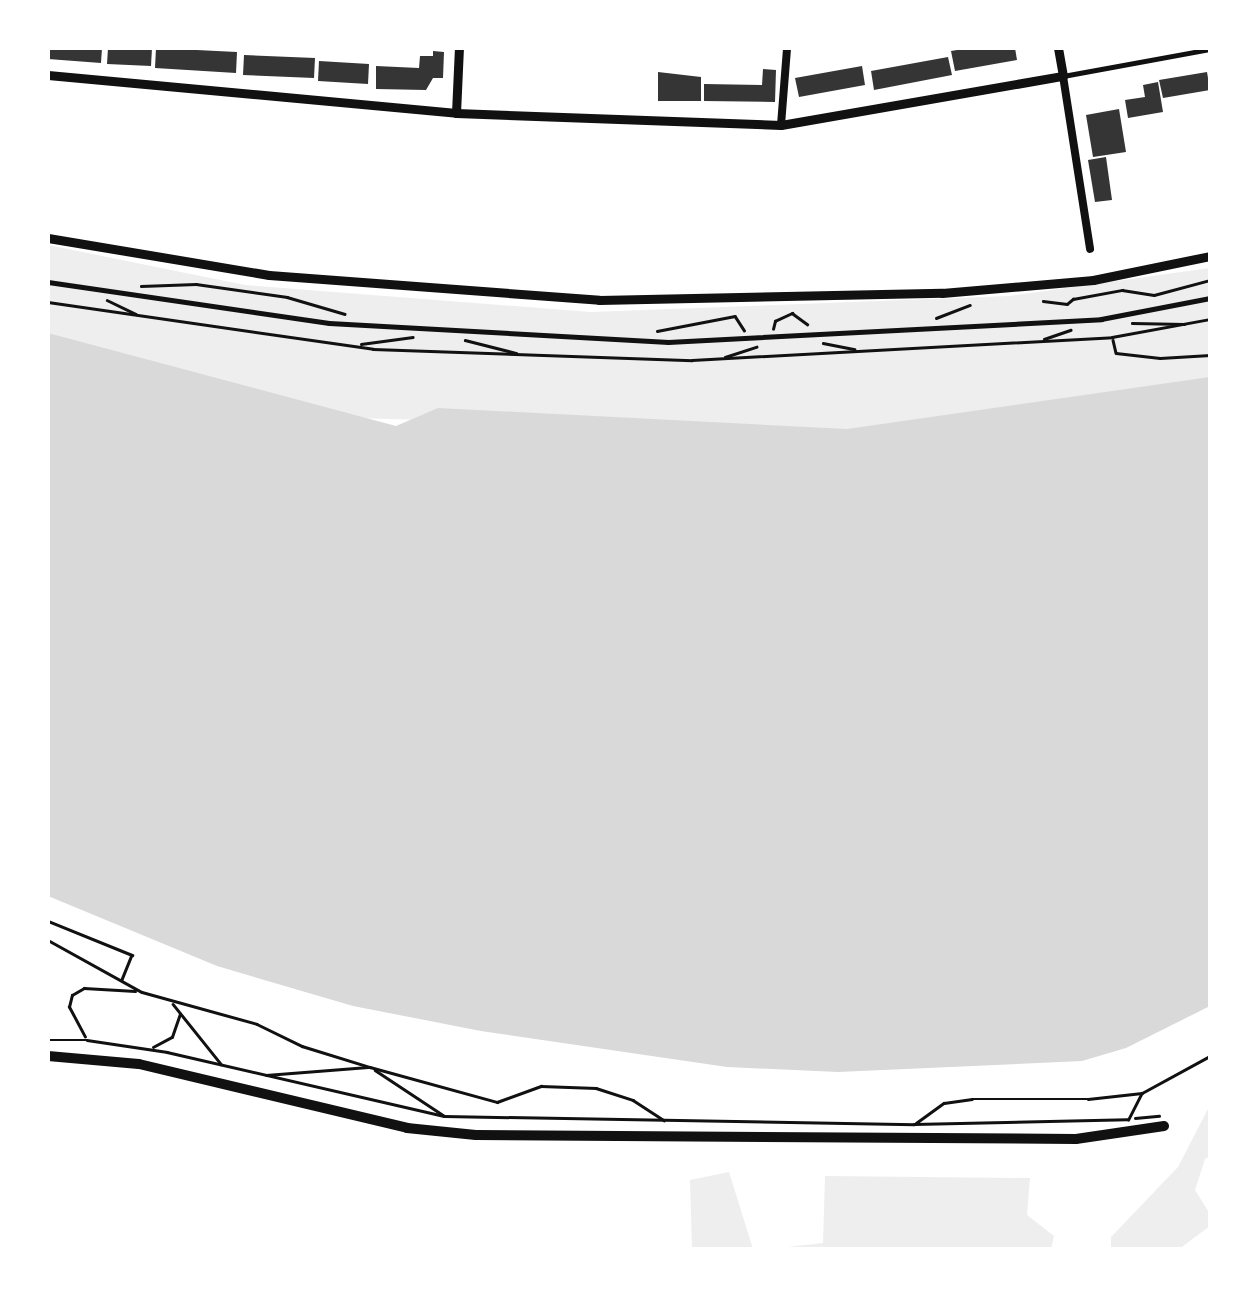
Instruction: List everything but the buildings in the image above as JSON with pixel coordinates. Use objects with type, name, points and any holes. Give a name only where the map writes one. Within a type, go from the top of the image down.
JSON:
[{"type":"main road","points":[[48,1056],[139,1064],[346,1115],[458,1133],[894,1139],[1120,1135],[1164,1126]]},
{"type":"street","points":[[456,113],[458,48]]},
{"type":"street","points":[[781,125],[787,48]]},
{"type":"street","points":[[1058,48],[1090,249]]},
{"type":"street","points":[[48,75],[456,113],[781,125],[1210,49]]},
{"type":"street","points":[[48,238],[270,276],[599,300],[942,293],[1092,280],[1210,256]]},
{"type":"street","points":[[48,282],[329,323],[668,342],[1101,319],[1210,298]]},
{"type":"path","points":[[1044,301],[1067,304],[1073,299],[1122,290],[1154,295],[1210,280]]},
{"type":"path","points":[[142,286],[196,284],[288,297],[357,318]]},
{"type":"path","points":[[93,292],[112,295]]},
{"type":"path","points":[[98,296],[137,315]]},
{"type":"path","points":[[929,321],[970,306]]},
{"type":"path","points":[[741,341],[760,339],[782,315],[792,313],[799,315],[812,330]]},
{"type":"path","points":[[648,332],[735,316],[744,330],[760,339]]},
{"type":"path","points":[[1135,316],[1118,322],[1186,324]]},
{"type":"path","points":[[1040,341],[1082,326]]},
{"type":"path","points":[[396,331],[413,332]]},
{"type":"path","points":[[452,335],[488,336]]},
{"type":"path","points":[[357,345],[423,336]]},
{"type":"path","points":[[818,337],[836,336]]},
{"type":"path","points":[[1112,337],[1116,353],[1160,358],[1210,355]]},
{"type":"path","points":[[458,338],[522,355]]},
{"type":"path","points":[[808,340],[862,350]]},
{"type":"path","points":[[719,358],[772,342]]},
{"type":"path","points":[[632,344],[632,358]]},
{"type":"path","points":[[48,921],[132,955],[122,982]]},
{"type":"path","points":[[48,940],[142,992],[258,1024],[302,1046],[370,1066],[497,1102],[541,1086],[596,1088],[633,1100],[666,1121]]},
{"type":"path","points":[[87,1040],[69,1007],[72,996],[84,988],[142,992]]},
{"type":"path","points":[[172,1002],[222,1066]]},
{"type":"path","points":[[150,1049],[172,1037],[180,1024],[180,1012]]},
{"type":"path","points":[[48,1040],[87,1040],[150,1049],[444,1116],[914,1124],[1128,1119],[1158,1113],[1164,1126]]},
{"type":"path","points":[[894,1139],[944,1102],[1088,1099],[1142,1093],[1210,1056]]},
{"type":"path","points":[[261,1075],[370,1066],[444,1116]]},
{"type":"path","points":[[1120,1135],[1142,1093]]},
{"type":"shaded area","points":[[48,245],[245,285],[591,312],[1009,296],[1210,268],[1210,388],[876,433],[287,416],[48,343]]},
{"type":"shaded area","points":[[48,333],[396,426],[438,408],[847,429],[1210,377],[1210,1006],[1126,1048],[1082,1061],[838,1072],[727,1067],[481,1031],[353,1006],[217,966],[48,896]]},
{"type":"shaded area","points":[[1210,1105],[1210,1156],[1205,1159],[1195,1190],[1210,1214],[1210,1226],[1179,1249],[1111,1249],[1111,1237],[1178,1167]]},
{"type":"shaded area","points":[[729,1172],[753,1249],[692,1249],[690,1180]]},
{"type":"shaded area","points":[[825,1176],[1030,1178],[1027,1215],[1054,1236],[1051,1249],[770,1249],[823,1243]]}]
